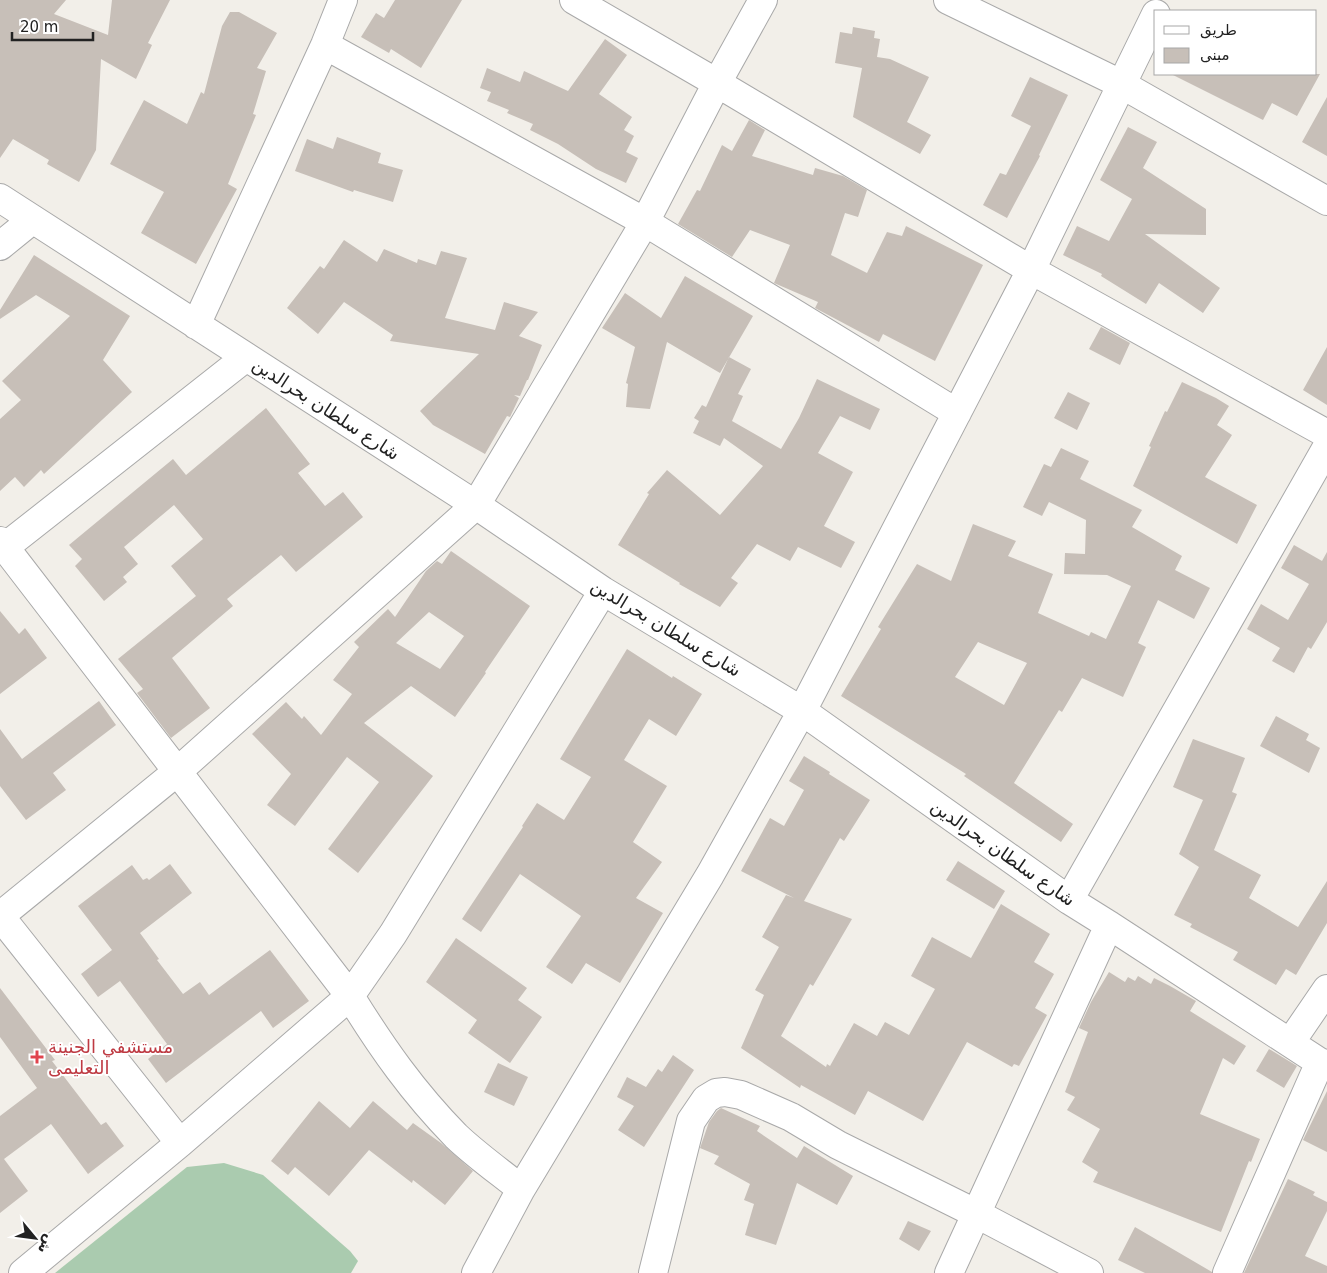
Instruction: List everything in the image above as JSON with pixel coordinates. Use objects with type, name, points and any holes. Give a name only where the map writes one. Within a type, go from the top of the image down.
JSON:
[{"type":"street","points":[[196,326],[325,45],[343,0]]},
{"type":"street","points":[[574,0],[1031,270],[1327,434]]},
{"type":"street","points":[[180,1143],[0,916],[178,770],[476,505],[645,222],[717,83],[763,0]]},
{"type":"street","points":[[948,0],[1121,84],[1327,201]]},
{"type":"street","points":[[476,1273],[521,1190],[710,876],[802,711],[1031,270],[1154,17]]},
{"type":"street","points":[[325,45],[645,222],[957,413]]},
{"type":"street","name":"شارع سلطان بحرالدين","points":[[0,198],[245,358],[476,505],[603,590],[802,711],[1069,900],[1324,1064]]},
{"type":"street","points":[[0,246],[32,220]]},
{"type":"street","points":[[245,358],[2,544],[178,770],[350,996],[379,1044],[404,1078],[457,1137],[521,1190]]},
{"type":"street","points":[[1069,900],[1327,447]]},
{"type":"street","points":[[23,1273],[180,1143],[350,996],[393,934],[603,590]]},
{"type":"street","points":[[949,1273],[1109,925]]},
{"type":"street","points":[[1290,1043],[1327,989]]},
{"type":"street","points":[[1227,1273],[1324,1064]]},
{"type":"street","points":[[653,1273],[691,1121],[706,1100],[716,1093],[725,1092],[741,1095],[791,1117],[838,1145],[977,1214],[1089,1273]]},
{"type":"green space","points":[[224,1163],[263,1175],[350,1251],[358,1261],[351,1273],[55,1273],[187,1167]]},
{"type":"building","points":[[0,0],[66,0],[54,14],[108,35],[112,0],[170,0],[148,43],[152,45],[136,79],[101,59],[96,150],[79,182],[47,164],[49,160],[13,139],[0,158]]},
{"type":"building","points":[[395,0],[462,0],[421,68],[391,49],[389,53],[361,37],[376,13],[384,18]]},
{"type":"building","points":[[230,12],[239,12],[277,33],[257,68],[266,71],[253,114],[256,115],[228,184],[237,189],[196,264],[141,233],[164,192],[110,164],[144,100],[187,124],[201,92],[204,94],[222,26]]},
{"type":"building","points":[[853,27],[875,31],[874,38],[880,39],[877,57],[890,59],[929,77],[907,122],[931,135],[920,154],[853,117],[862,68],[835,63],[840,32],[852,34]]},
{"type":"building","points":[[605,39],[627,55],[599,94],[632,117],[624,130],[634,136],[626,152],[638,158],[626,183],[596,169],[558,144],[530,130],[533,124],[507,113],[509,110],[487,101],[491,92],[480,88],[487,68],[520,82],[524,71],[568,91]]},
{"type":"building","points":[[1320,74],[1297,116],[1272,103],[1263,120],[1173,75]]},
{"type":"building","points":[[1030,77],[1068,95],[1040,156],[1007,218],[983,205],[1000,173],[1006,175],[1031,126],[1011,116]]},
{"type":"building","points":[[1327,97],[1327,156],[1302,142]]},
{"type":"building","points":[[749,120],[765,130],[752,156],[813,175],[815,168],[843,176],[867,190],[858,217],[845,213],[831,255],[867,273],[887,232],[902,236],[906,226],[983,265],[935,361],[883,334],[879,342],[815,308],[818,302],[774,283],[790,245],[750,230],[732,257],[678,224],[697,190],[700,191],[722,145],[732,151]]},
{"type":"building","points":[[1128,127],[1157,142],[1143,168],[1206,209],[1206,235],[1145,234],[1220,288],[1203,313],[1159,283],[1146,304],[1101,276],[1102,274],[1063,255],[1077,226],[1109,241],[1132,199],[1100,180]]},
{"type":"building","points":[[337,137],[381,153],[378,163],[403,170],[393,202],[354,190],[353,192],[295,171],[307,139],[333,149]]},
{"type":"building","points":[[344,240],[377,262],[384,249],[417,263],[418,259],[436,265],[441,251],[467,258],[445,318],[495,330],[504,302],[538,312],[519,336],[542,345],[520,396],[514,395],[519,398],[510,417],[507,416],[485,454],[433,425],[420,411],[479,354],[390,341],[393,335],[344,302],[318,334],[287,308],[320,266],[324,269]]},
{"type":"building","points":[[34,255],[130,316],[103,360],[132,392],[44,474],[41,470],[24,487],[15,477],[0,491],[0,419],[21,400],[2,381],[70,316],[36,295],[0,319],[0,310]]},
{"type":"building","points":[[685,276],[753,316],[720,373],[667,342],[650,409],[626,407],[628,384],[626,383],[635,347],[602,328],[625,293],[661,318]]},
{"type":"building","points":[[1101,327],[1130,343],[1120,365],[1089,349]]},
{"type":"building","points":[[1327,347],[1327,405],[1303,390]]},
{"type":"building","points":[[729,357],[751,369],[738,394],[743,396],[732,421],[781,449],[799,418],[817,379],[880,409],[870,430],[840,416],[818,453],[853,472],[824,526],[855,542],[841,568],[798,547],[790,561],[757,544],[731,578],[738,583],[720,607],[679,584],[618,545],[649,494],[647,493],[667,470],[720,515],[763,466],[724,438],[720,446],[693,433],[699,421],[694,418],[702,405],[706,407]]},
{"type":"building","points":[[1182,382],[1229,406],[1217,425],[1232,435],[1205,477],[1257,505],[1237,544],[1133,486],[1165,411],[1167,412]]},
{"type":"building","points":[[1068,392],[1090,403],[1077,430],[1054,418]]},
{"type":"building","points":[[266,408],[310,464],[298,473],[325,506],[343,492],[363,517],[296,572],[281,555],[227,599],[233,606],[172,658],[210,708],[171,738],[137,693],[143,689],[118,659],[196,596],[171,566],[203,539],[174,505],[124,547],[138,564],[123,577],[127,582],[104,601],[75,566],[82,559],[69,545],[173,459],[186,475]]},
{"type":"building","points":[[1061,448],[1089,461],[1080,479],[1142,510],[1132,527],[1182,556],[1175,570],[1210,588],[1194,619],[1158,600],[1138,643],[1146,647],[1123,697],[1082,678],[1062,712],[1059,710],[1014,783],[1073,824],[1061,842],[964,776],[966,774],[841,696],[881,629],[878,627],[917,564],[951,581],[973,524],[1016,541],[1008,556],[1053,574],[1038,613],[1089,636],[1091,632],[1106,639],[1131,586],[1107,575],[1064,574],[1065,553],[1085,554],[1086,520],[1049,502],[1042,516],[1023,507],[1044,464],[1051,467]],"holes":[[[978,642],[1027,663],[1004,705],[955,677]]]},
{"type":"building","points":[[1294,545],[1322,561],[1327,552],[1327,622],[1311,649],[1308,647],[1294,673],[1272,661],[1280,648],[1247,629],[1261,604],[1288,620],[1309,584],[1281,568]]},
{"type":"building","points":[[451,551],[530,606],[455,717],[411,686],[364,723],[433,776],[358,873],[328,849],[379,782],[347,757],[295,826],[267,805],[291,774],[252,734],[286,702],[302,719],[304,716],[321,735],[352,694],[333,680],[359,647],[354,642],[388,609],[395,617],[426,571],[437,561],[442,564]],"holes":[[[429,612],[464,636],[440,669],[396,643]]]},
{"type":"building","points":[[0,611],[19,634],[25,628],[47,658],[0,694]]},
{"type":"building","points":[[627,649],[672,678],[673,676],[702,694],[676,736],[649,719],[624,760],[667,786],[633,842],[662,862],[636,898],[663,913],[620,983],[586,963],[572,984],[546,967],[581,916],[520,874],[481,932],[462,919],[537,803],[564,820],[591,777],[560,759]]},
{"type":"building","points":[[99,701],[116,725],[53,773],[66,790],[26,820],[0,786],[0,729],[22,759]]},
{"type":"building","points":[[1276,716],[1309,734],[1306,740],[1320,748],[1309,773],[1260,746]]},
{"type":"building","points":[[1193,739],[1245,758],[1232,792],[1237,794],[1214,850],[1261,875],[1249,898],[1298,927],[1327,881],[1327,923],[1296,975],[1286,969],[1276,985],[1233,960],[1238,952],[1190,927],[1192,924],[1174,915],[1199,867],[1179,854],[1203,800],[1173,787]]},
{"type":"building","points":[[804,756],[870,800],[844,841],[840,838],[804,901],[852,919],[813,986],[810,984],[781,1036],[826,1067],[827,1064],[830,1066],[854,1023],[877,1036],[885,1022],[909,1035],[935,989],[911,976],[932,937],[971,958],[1001,904],[1050,934],[1034,962],[1054,974],[1035,1008],[1047,1015],[1019,1066],[1014,1064],[1012,1067],[967,1042],[923,1121],[868,1091],[855,1115],[801,1085],[800,1088],[741,1048],[764,995],[755,990],[779,947],[762,937],[786,895],[794,898],[741,871],[770,818],[784,826],[804,790],[789,781]]},
{"type":"building","points":[[958,861],[1005,891],[994,909],[946,880]]},
{"type":"building","points":[[170,864],[192,893],[140,933],[159,959],[157,960],[183,994],[200,982],[209,995],[270,950],[309,1001],[273,1028],[261,1011],[166,1083],[148,1059],[167,1044],[120,981],[98,997],[81,974],[112,950],[78,906],[132,865],[143,880],[147,878],[149,880]]},
{"type":"building","points":[[456,938],[527,988],[518,1000],[542,1017],[510,1063],[468,1033],[477,1020],[426,982]]},
{"type":"building","points":[[1109,972],[1125,982],[1128,977],[1135,981],[1138,976],[1151,984],[1154,978],[1170,986],[1196,1001],[1190,1011],[1246,1046],[1234,1065],[1223,1058],[1200,1114],[1260,1139],[1251,1162],[1249,1161],[1221,1232],[1093,1182],[1098,1172],[1082,1162],[1100,1129],[1067,1110],[1075,1097],[1065,1092],[1088,1032],[1079,1028],[1091,1002]]},
{"type":"building","points":[[0,988],[55,1060],[52,1061],[101,1125],[106,1122],[124,1146],[88,1174],[51,1124],[4,1159],[28,1191],[0,1213],[0,1116],[37,1088],[0,1037]]},
{"type":"building","points":[[1269,1049],[1297,1066],[1284,1088],[1256,1071]]},
{"type":"building","points":[[673,1055],[694,1070],[644,1147],[618,1130],[634,1106],[617,1097],[627,1077],[646,1087],[658,1069],[662,1072]]},
{"type":"building","points":[[498,1063],[528,1077],[514,1106],[484,1092]]},
{"type":"building","points":[[1327,1091],[1327,1152],[1303,1140]]},
{"type":"building","points":[[319,1101],[350,1128],[373,1101],[407,1130],[413,1123],[441,1143],[473,1171],[445,1205],[413,1180],[412,1183],[369,1150],[329,1196],[295,1167],[288,1175],[271,1161]]},
{"type":"building","points":[[721,1108],[760,1126],[757,1131],[797,1158],[804,1146],[853,1176],[837,1205],[797,1183],[776,1245],[745,1235],[754,1204],[744,1200],[750,1184],[714,1164],[719,1156],[700,1148],[709,1122]]},
{"type":"building","points":[[1288,1179],[1315,1192],[1313,1195],[1327,1202],[1327,1211],[1305,1256],[1327,1266],[1327,1273],[1244,1273]]},
{"type":"building","points":[[908,1221],[931,1231],[919,1251],[899,1239]]},
{"type":"building","points":[[1135,1227],[1212,1273],[1145,1273],[1118,1260]]},
{"type":"place","name":"مستشفي الجنينة التعليمى","points":[[37,1057]]}]
